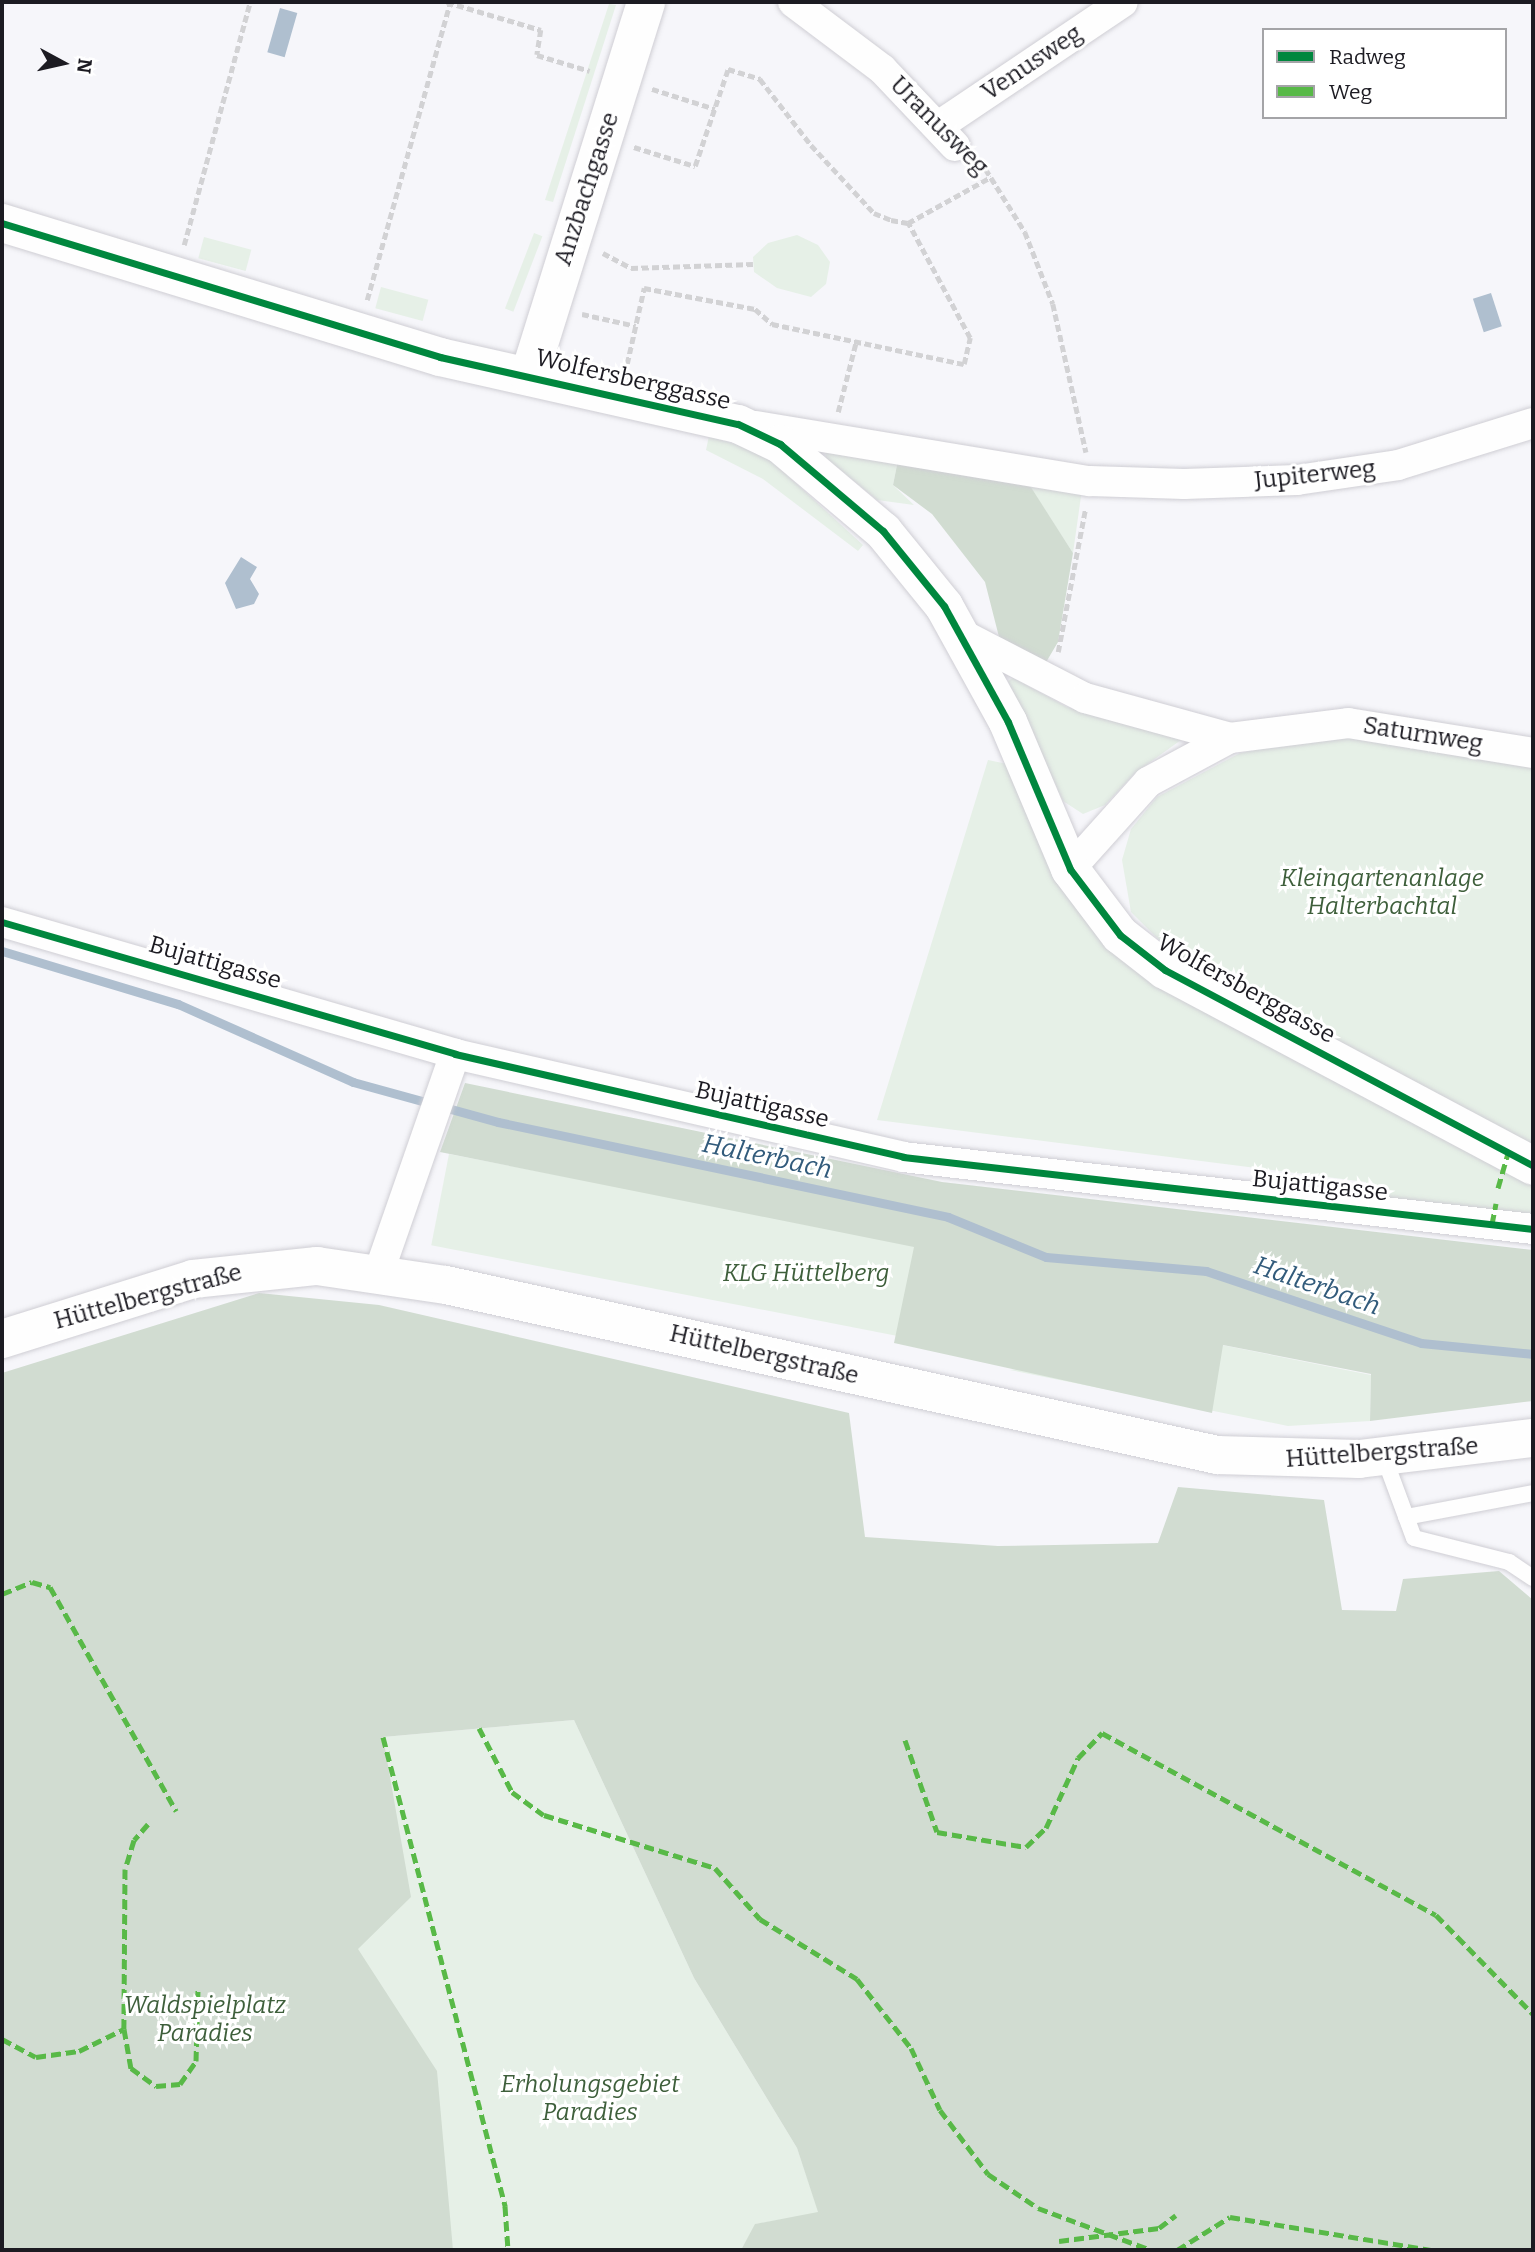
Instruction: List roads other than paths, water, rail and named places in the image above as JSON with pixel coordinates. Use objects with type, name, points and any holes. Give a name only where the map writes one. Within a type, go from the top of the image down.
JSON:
[{"type":"street","name":"Anzbachgasse","points":[[529,376],[646,2]]},
{"type":"street","name":"Uranusweg","points":[[793,2],[882,69],[948,135]]},
{"type":"street","name":"Venusweg","points":[[948,135],[1123,2]]},
{"type":"street","name":"Wolfersberggasse","points":[[2,223],[174,280],[358,332],[529,376],[738,424],[833,436],[1090,481]]},
{"type":"street","name":"Jupiterweg","points":[[1090,481],[1228,484],[1323,476],[1447,455],[1533,423]]},
{"type":"street","name":"Wolfersberggasse","points":[[738,424],[793,453],[868,517],[908,558],[962,635],[1070,869],[1120,935],[1164,970],[1533,1166]]},
{"type":"street","name":"Saturnweg","points":[[962,635],[1085,698],[1230,738]]},
{"type":"street","name":"Saturnweg","points":[[1070,869],[1148,782],[1230,738],[1348,723],[1533,753]]},
{"type":"street","name":"Bujattigasse","points":[[2,922],[456,1054],[951,1166],[1533,1229]]},
{"type":"street","points":[[379,1272],[456,1054]]},
{"type":"street","name":"Hüttelbergstraße","points":[[2,1339],[224,1273],[285,1265],[379,1272],[1217,1455],[1307,1462],[1384,1457],[1533,1438]]},
{"type":"lane","points":[[1384,1457],[1414,1538],[1509,1562],[1533,1578]]},
{"type":"lane","points":[[1406,1517],[1533,1493]]},
{"type":"water","points":[[280,8],[297,13],[285,57],[267,52]]},
{"type":"water","points":[[1491,293],[1502,326],[1484,332],[1473,299]]},
{"type":"water","points":[[241,557],[257,567],[250,579],[259,594],[254,604],[236,609],[225,583]]},
{"type":"waterway","name":"Halterbach","points":[[2,951],[178,1004],[353,1082],[498,1122],[948,1217],[1046,1257],[1206,1271],[1421,1343],[1533,1354]]},
{"type":"park label","name":"Kleingartenanlage Halterbachtal","points":[[1382,893]]},
{"type":"park label","name":"KLG Hüttelberg","points":[[806,1274]]},
{"type":"park label","name":"Waldspielplatz Paradies","points":[[205,2020]]},
{"type":"park label","name":"Erholungsgebiet Paradies","points":[[590,2099]]}]
